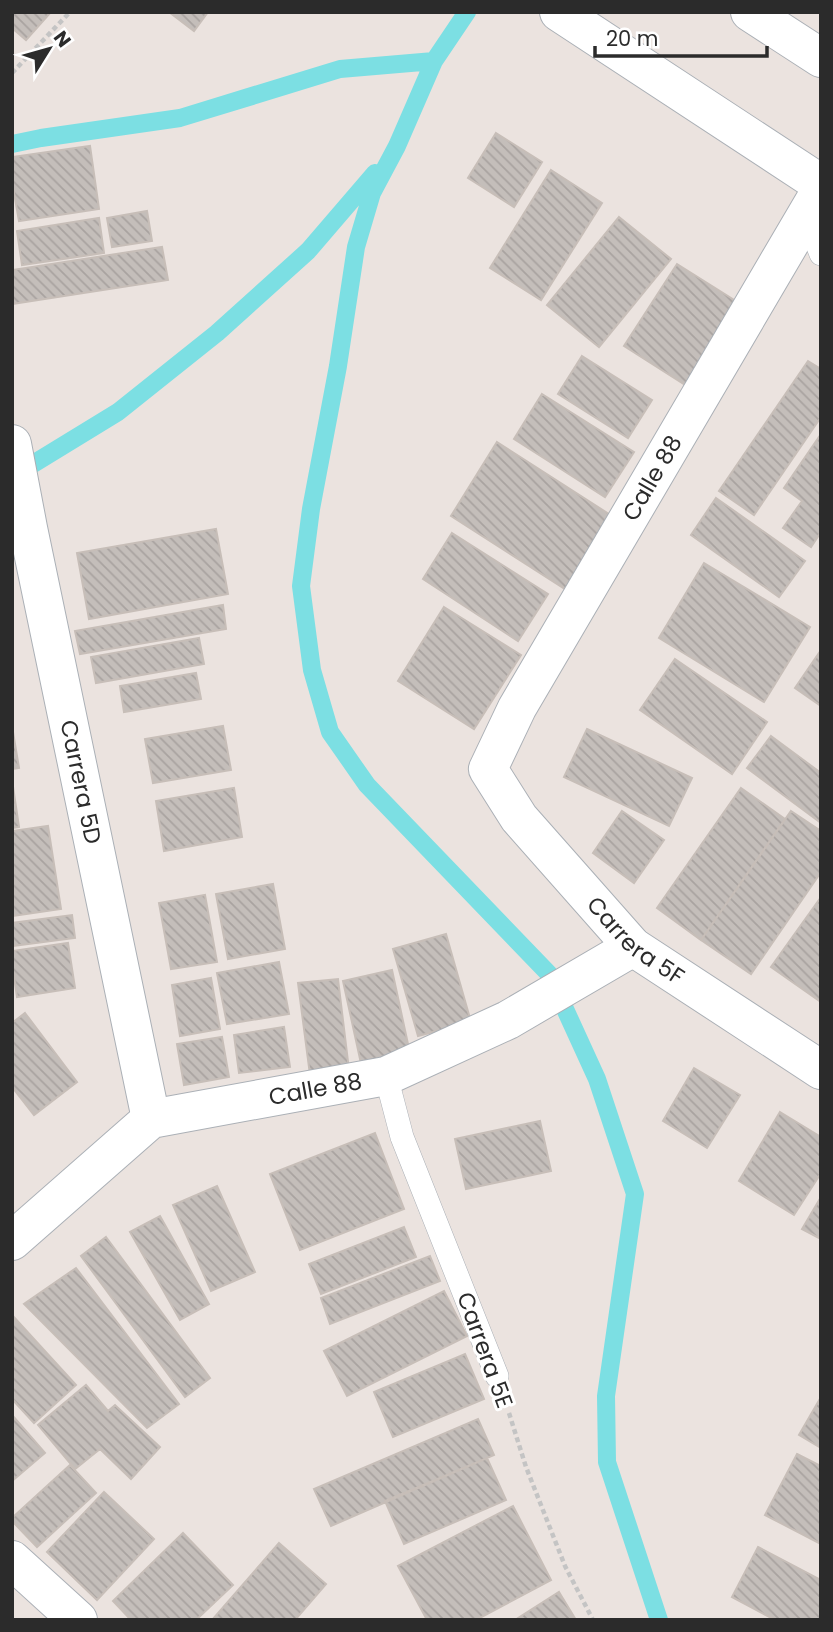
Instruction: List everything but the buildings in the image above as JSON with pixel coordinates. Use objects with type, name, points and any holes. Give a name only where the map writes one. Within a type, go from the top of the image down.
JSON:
[{"type":"street","points":[[559,12],[821,187]]},
{"type":"street","points":[[775,19],[821,58]]},
{"type":"street","name":"Calle 88","points":[[488,769],[517,708],[821,187]]},
{"type":"street","name":"Carrera 5D","points":[[12,446],[151,1119]]},
{"type":"street","name":"Carrera 5F","points":[[488,769],[519,818],[633,947],[821,1070]]},
{"type":"street","name":"Calle 88","points":[[151,1119],[386,1076],[508,1020],[633,947]]},
{"type":"street","points":[[12,1241],[151,1119]]},
{"type":"street","points":[[12,1560],[78,1620]]},
{"type":"lane","points":[[821,206],[817,244],[821,254]]},
{"type":"lane","name":"Carrera 5E","points":[[386,1076],[402,1137],[497,1376]]},
{"type":"path","points":[[12,74],[70,12]]},
{"type":"path","name":"Carrera 5E","points":[[497,1376],[526,1467],[565,1566],[593,1620]]},
{"type":"waterway","points":[[467,12],[434,61],[397,146],[372,193],[356,247],[338,366],[311,509],[301,586],[312,670],[330,732],[367,785],[549,974],[597,1079],[635,1194],[606,1396],[607,1462],[659,1620]]},
{"type":"waterway","points":[[12,144],[180,118],[340,69],[434,61]]},
{"type":"waterway","points":[[15,475],[118,412],[217,333],[308,251],[375,173]]}]
